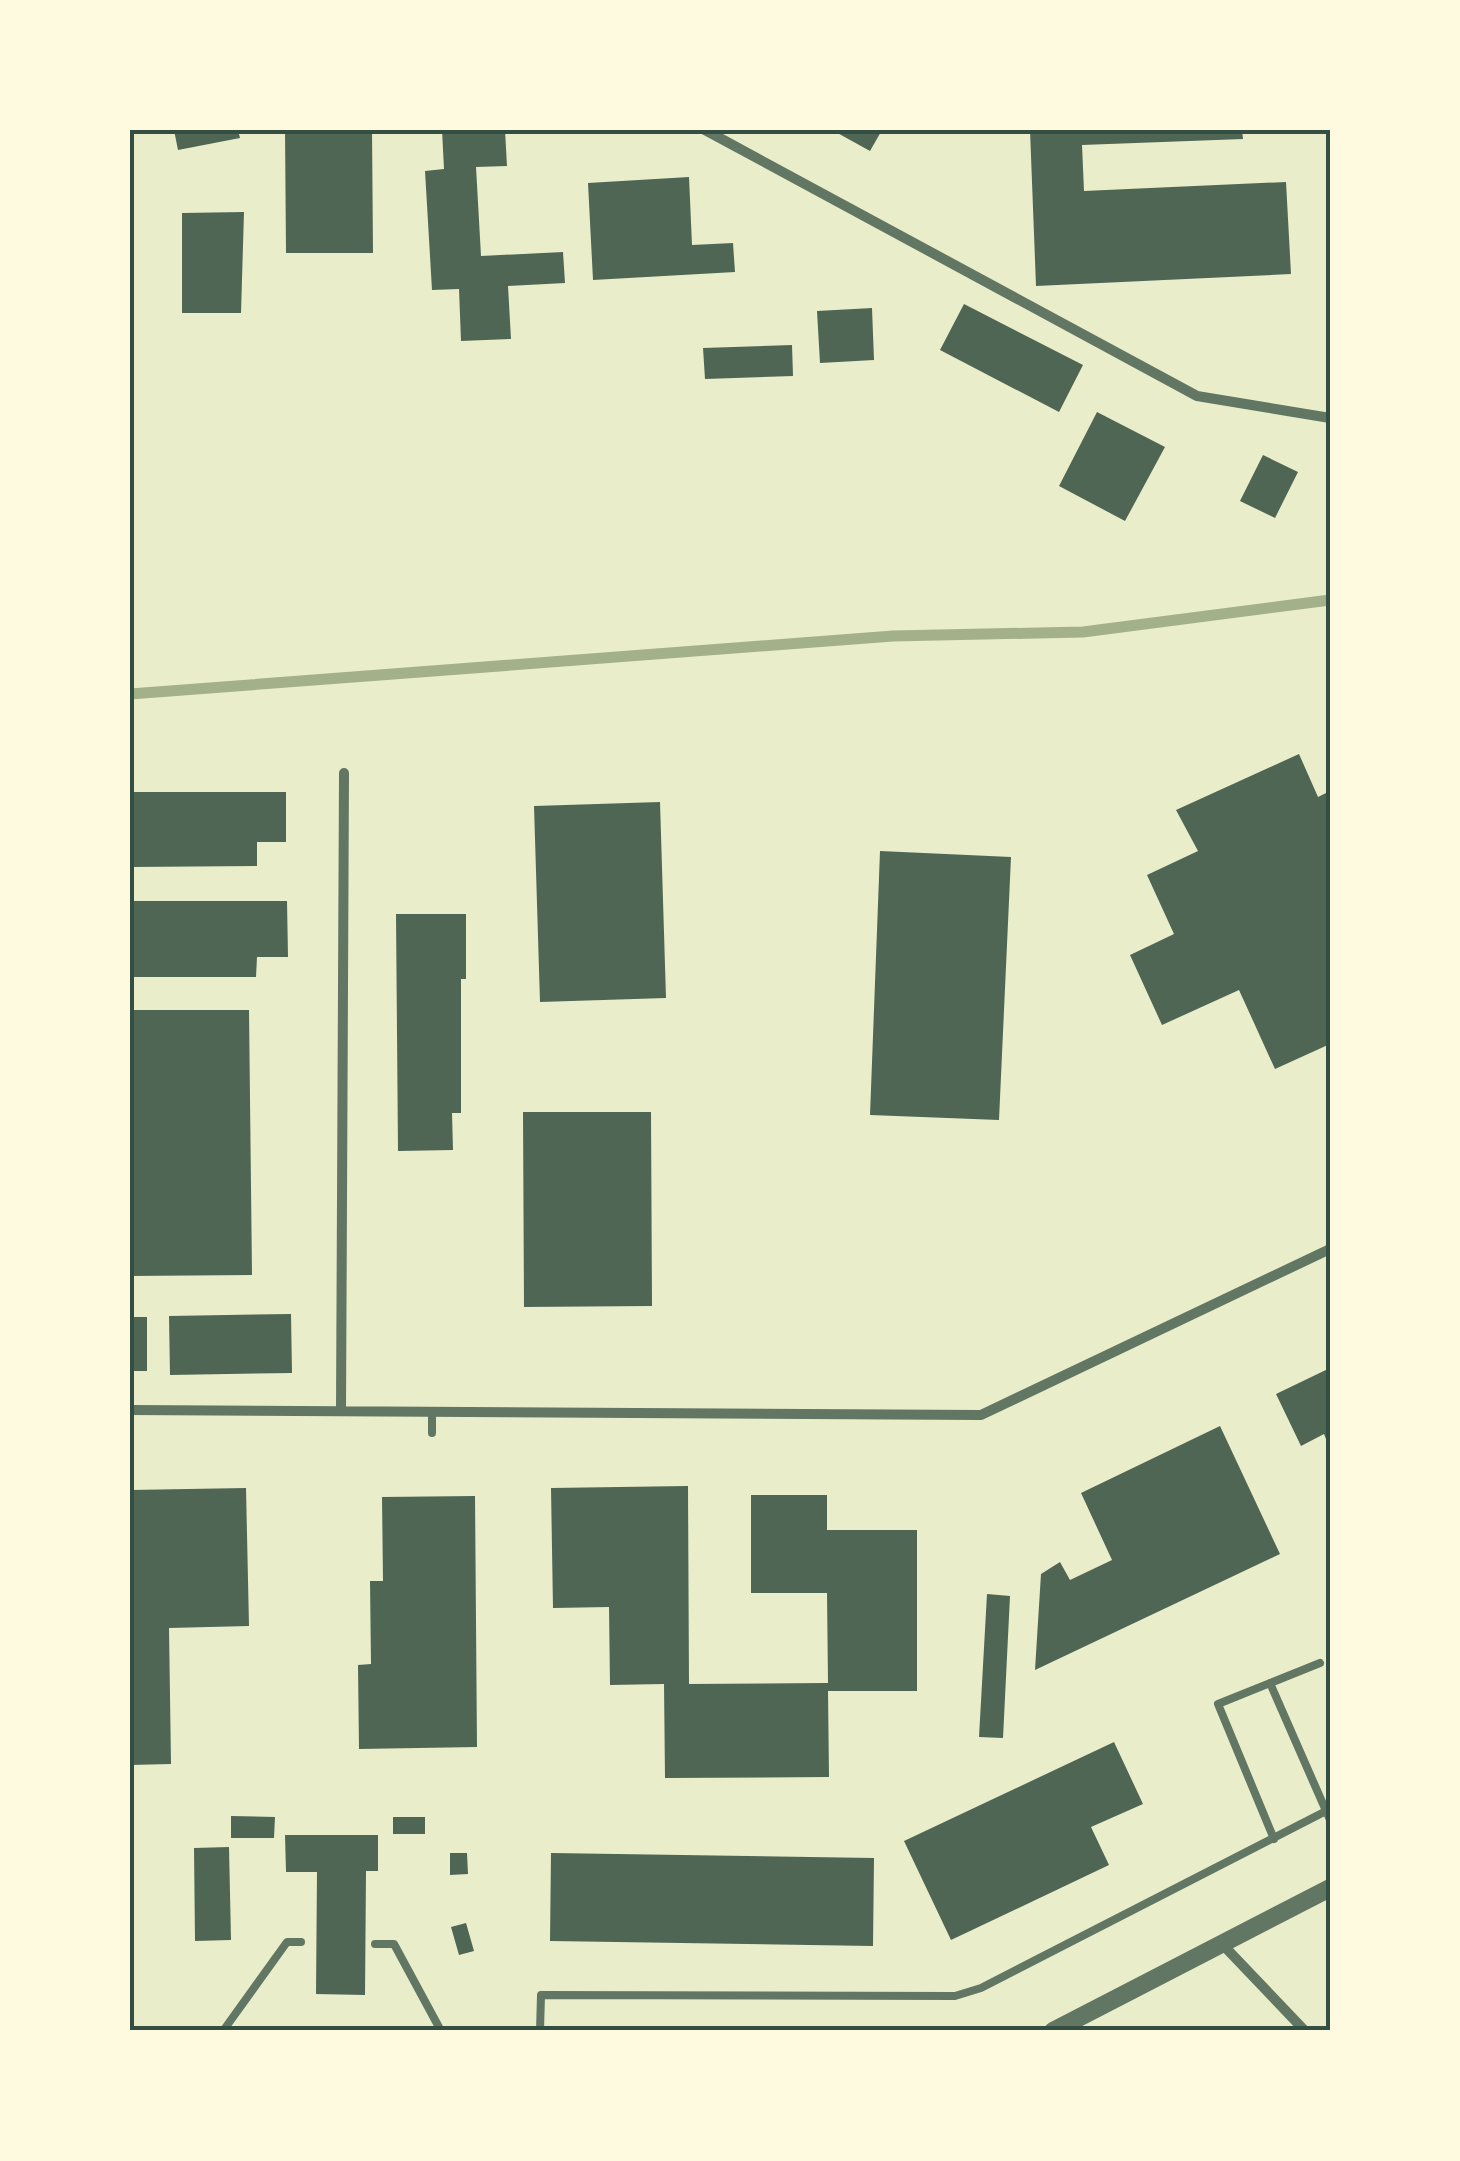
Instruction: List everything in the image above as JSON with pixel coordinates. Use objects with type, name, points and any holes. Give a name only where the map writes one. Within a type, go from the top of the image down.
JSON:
[{"type":"street","points":[[706,130],[1197,396],[1330,418]]},
{"type":"street","points":[[341,1411],[344,774]]},
{"type":"street","points":[[130,1410],[981,1415],[1330,1250]]},
{"type":"street","points":[[1052,2031],[1224,1946],[1330,1888]]},
{"type":"street","points":[[1224,1946],[1305,2031]]},
{"type":"lane","points":[[432,1412],[432,1433]]},
{"type":"lane","points":[[1274,1838],[1218,1704],[1320,1663]]},
{"type":"lane","points":[[540,2031],[542,1994],[955,1996],[981,1988],[1274,1838],[1329,1814],[1270,1683]]},
{"type":"lane","points":[[223,2031],[287,1942],[300,1942]]},
{"type":"lane","points":[[375,1944],[394,1944],[441,2031]]},
{"type":"building","points":[[174,130],[238,130],[240,138],[178,150]]},
{"type":"building","points":[[285,130],[372,130],[373,253],[286,253]]},
{"type":"building","points":[[442,130],[505,130],[507,166],[476,167],[481,256],[563,252],[565,283],[508,286],[511,339],[461,341],[459,289],[432,290],[425,171],[444,169]]},
{"type":"building","points":[[832,130],[882,130],[870,151]]},
{"type":"building","points":[[1030,130],[1242,130],[1243,139],[1082,145],[1084,191],[1286,182],[1291,274],[1036,286]]},
{"type":"building","points":[[689,177],[692,245],[733,243],[735,272],[593,280],[588,183]]},
{"type":"building","points":[[244,212],[241,313],[182,313],[182,213]]},
{"type":"building","points":[[964,304],[1083,365],[1059,412],[940,350]]},
{"type":"building","points":[[872,308],[874,360],[820,363],[817,311]]},
{"type":"building","points":[[792,345],[793,376],[705,379],[703,348]]},
{"type":"building","points":[[1097,412],[1165,447],[1125,521],[1059,486]]},
{"type":"building","points":[[1263,455],[1298,472],[1275,518],[1240,501]]},
{"type":"building","points":[[1299,754],[1318,797],[1330,791],[1330,1044],[1275,1069],[1239,990],[1162,1025],[1130,955],[1174,934],[1147,875],[1198,851],[1176,810]]},
{"type":"building","points":[[130,792],[286,792],[286,842],[257,842],[257,866],[130,867]]},
{"type":"building","points":[[660,802],[666,998],[540,1002],[534,806]]},
{"type":"building","points":[[880,851],[1011,857],[999,1120],[870,1115]]},
{"type":"building","points":[[130,901],[287,901],[288,957],[257,957],[256,977],[130,977]]},
{"type":"building","points":[[396,914],[466,914],[466,979],[461,979],[461,1113],[452,1113],[453,1150],[398,1151]]},
{"type":"building","points":[[130,1010],[249,1010],[252,1275],[130,1276]]},
{"type":"building","points":[[523,1112],[651,1112],[652,1306],[524,1307]]},
{"type":"building","points":[[291,1314],[292,1373],[170,1375],[169,1316]]},
{"type":"building","points":[[130,1317],[147,1317],[147,1371],[130,1371]]},
{"type":"building","points":[[1330,1368],[1330,1449],[1324,1434],[1301,1446],[1276,1394]]},
{"type":"building","points":[[1220,1426],[1280,1554],[1035,1670],[1041,1574],[1060,1562],[1070,1580],[1112,1560],[1081,1493]]},
{"type":"building","points":[[688,1486],[689,1684],[828,1683],[827,1593],[751,1593],[751,1495],[827,1495],[827,1530],[917,1530],[917,1691],[828,1691],[829,1777],[665,1778],[664,1684],[610,1685],[609,1607],[553,1608],[551,1488]]},
{"type":"building","points":[[246,1488],[249,1626],[169,1628],[171,1764],[130,1765],[130,1490]]},
{"type":"building","points":[[475,1496],[477,1747],[359,1749],[358,1665],[371,1664],[370,1581],[383,1581],[382,1497]]},
{"type":"building","points":[[987,1594],[1010,1596],[1003,1738],[979,1737]]},
{"type":"building","points":[[1114,1742],[1143,1804],[1091,1827],[1109,1865],[951,1940],[904,1841]]},
{"type":"building","points":[[231,1816],[275,1817],[274,1838],[231,1838]]},
{"type":"building","points":[[393,1817],[425,1817],[425,1834],[393,1834]]},
{"type":"building","points":[[285,1835],[378,1835],[378,1871],[366,1871],[365,1995],[316,1994],[317,1872],[286,1872]]},
{"type":"building","points":[[229,1847],[231,1940],[195,1941],[194,1848]]},
{"type":"building","points":[[450,1853],[467,1853],[468,1874],[450,1875]]},
{"type":"building","points":[[551,1853],[874,1858],[873,1946],[550,1941]]},
{"type":"building","points":[[466,1923],[474,1951],[459,1955],[451,1927]]},
{"type":"waterway","points":[[130,694],[893,636],[1083,632],[1330,600]]}]
